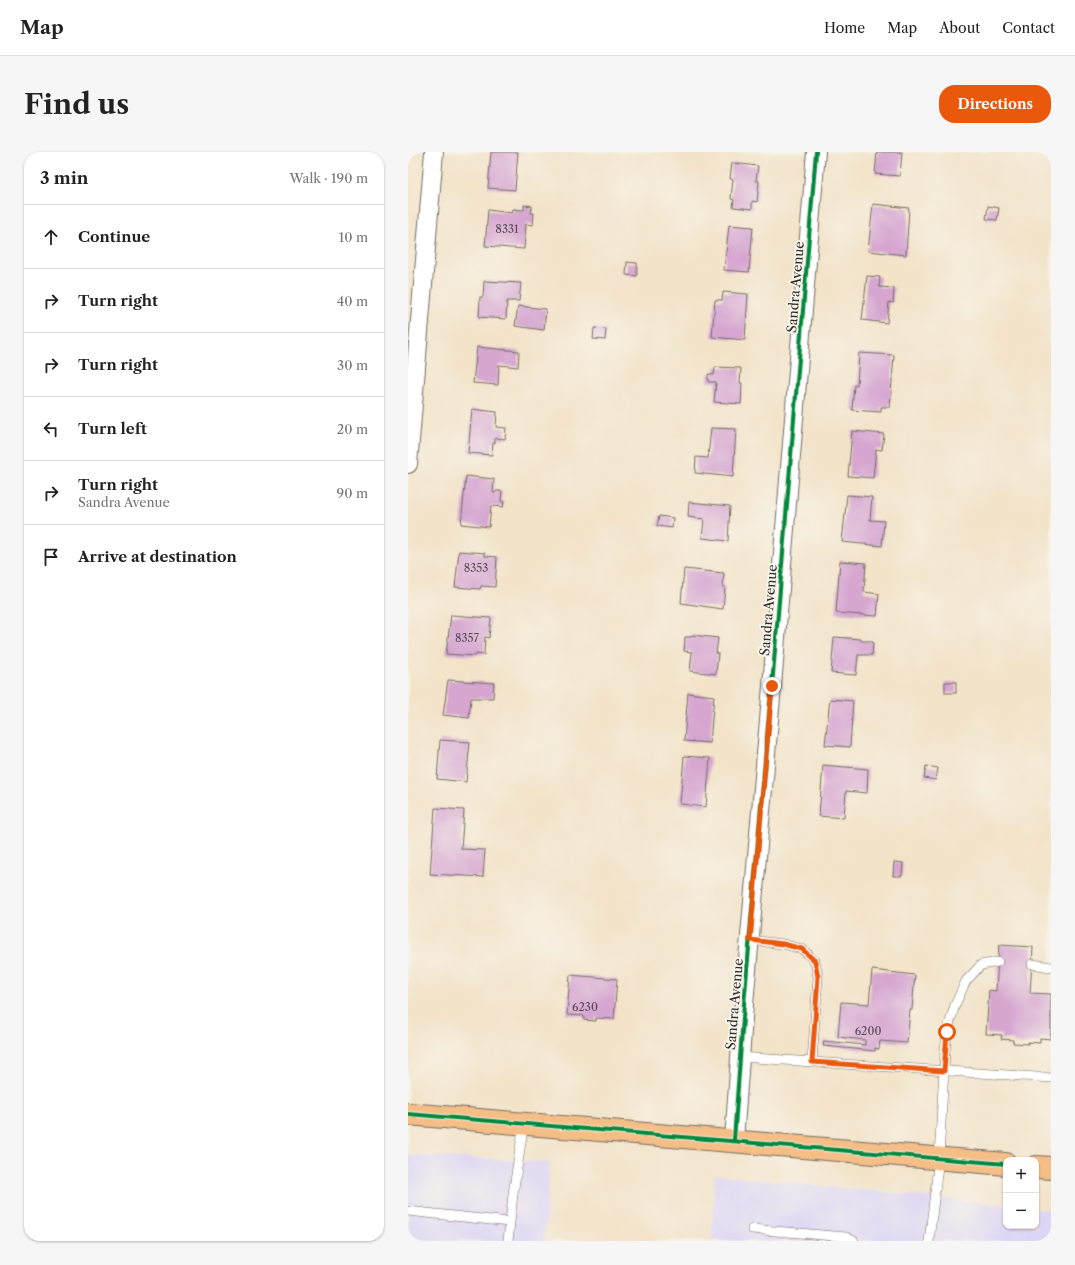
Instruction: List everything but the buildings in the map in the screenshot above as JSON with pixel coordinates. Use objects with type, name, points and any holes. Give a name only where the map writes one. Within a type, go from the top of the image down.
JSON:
[{"type":"main road","points":[[408,1114],[734,1140],[1003,1164]]},
{"type":"main road","points":[[1039,1167],[1051,1168]]},
{"type":"street","points":[[408,464],[434,152]]},
{"type":"street","name":"Sandra Avenue","points":[[734,1140],[816,152]]},
{"type":"lane","points":[[750,940],[783,944],[802,949],[815,961],[818,977],[812,1062]]},
{"type":"lane","points":[[929,1241],[939,1158],[947,1032],[955,1004],[966,981],[981,965],[998,962]]},
{"type":"lane","points":[[1032,964],[1051,967]]},
{"type":"lane","points":[[740,1057],[1051,1078]]},
{"type":"lane","points":[[508,1241],[509,1222],[524,1123]]},
{"type":"lane","points":[[408,1211],[509,1222]]},
{"type":"lane","points":[[752,1229],[846,1238],[854,1241]]},
{"type":"shaded area","points":[[408,1155],[550,1162],[544,1241],[408,1241]]},
{"type":"shaded area","points":[[715,1175],[1003,1205],[1003,1229],[1039,1229],[1039,1209],[1051,1210],[1051,1241],[712,1241]]},
{"type":"cycle path","points":[[734,1140],[744,1004],[816,152]]},
{"type":"cycle path","points":[[408,1114],[1003,1164]]},
{"type":"route","points":[[772,686],[750,940],[783,944],[802,949],[815,961],[818,977],[812,1062],[944,1071],[947,1032]]}]
